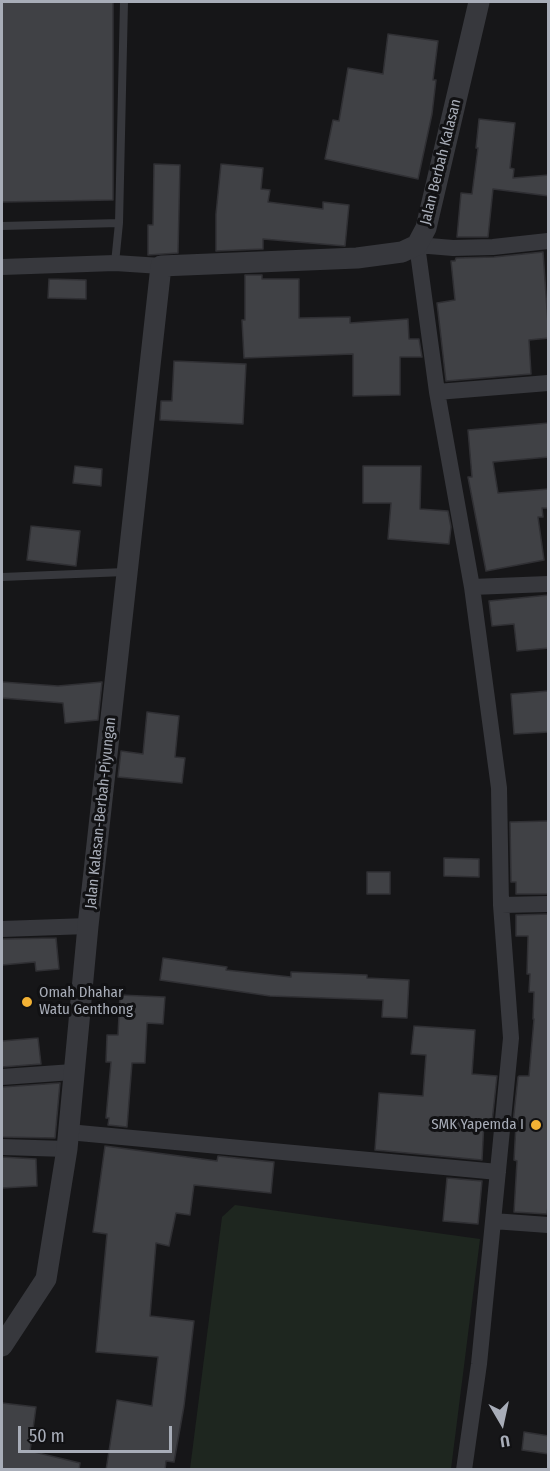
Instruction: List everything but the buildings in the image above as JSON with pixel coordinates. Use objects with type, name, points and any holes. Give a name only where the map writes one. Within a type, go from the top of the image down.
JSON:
[{"type":"street","name":"Jalan Berbah Kalasan","points":[[161,266],[357,258],[402,252],[417,245],[426,228],[479,2]]},
{"type":"street","points":[[464,1470],[478,1364],[511,1038],[501,905],[499,788],[472,587],[437,392],[417,245],[453,248],[493,247],[549,241]]},
{"type":"street","points":[[2,267],[115,263],[161,266]]},
{"type":"street","name":"Jalan Kalasan-Berbah-Piyungan","points":[[2,1346],[46,1279],[68,1141],[88,926],[129,572],[161,266]]},
{"type":"street","points":[[437,392],[549,382]]},
{"type":"street","points":[[472,587],[549,584]]},
{"type":"street","points":[[501,905],[549,904]]},
{"type":"street","points":[[2,929],[88,926]]},
{"type":"street","points":[[2,1077],[73,1072]]},
{"type":"street","points":[[2,1147],[68,1141],[498,1172]]},
{"type":"street","points":[[492,1221],[549,1225]]},
{"type":"lane","points":[[115,263],[119,224],[124,2]]},
{"type":"lane","points":[[2,225],[119,224]]},
{"type":"lane","points":[[2,577],[129,572]]},
{"type":"shaded area","points":[[235,1205],[480,1239],[451,1469],[190,1469],[222,1217]]},
{"type":"place","name":"Omah Dhahar Watu Genthong","points":[[27,1002]]},
{"type":"place","name":"SMK Yapemda I","points":[[536,1125]]}]
